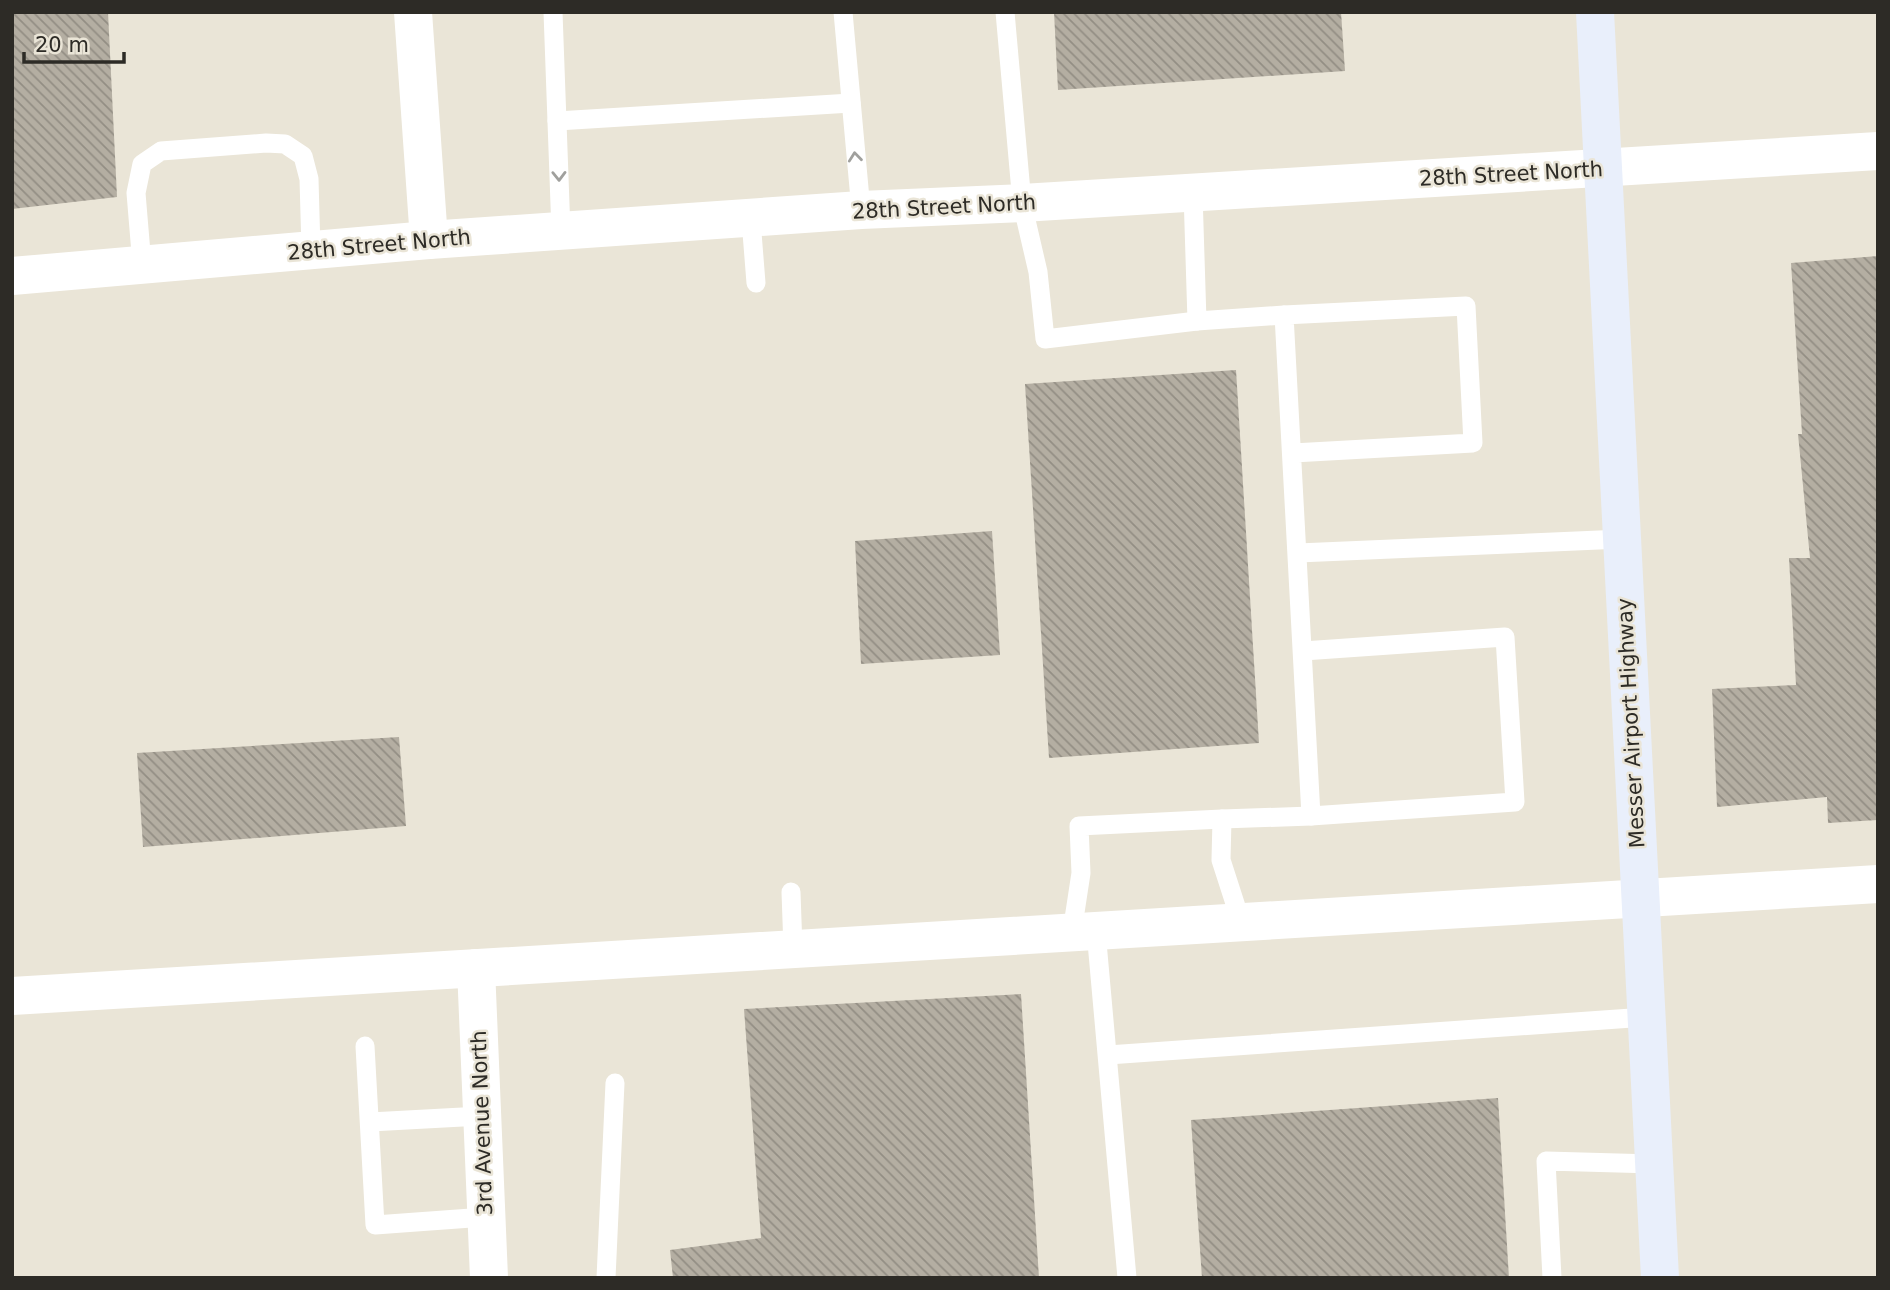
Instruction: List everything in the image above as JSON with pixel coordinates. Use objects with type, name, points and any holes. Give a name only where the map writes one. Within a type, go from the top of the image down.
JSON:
[{"type":"main road","name":"Messer Airport Highway","points":[[1595,12],[1660,1278]]},
{"type":"street","points":[[413,12],[429,240]]},
{"type":"street","name":"28th Street North","points":[[12,276],[429,240],[751,220],[861,210],[1022,203],[1878,152]]},
{"type":"street","points":[[12,996],[1878,884]]},
{"type":"street","name":"3rd Avenue North","points":[[476,968],[489,1278]]},
{"type":"lane","points":[[553,12],[561,232]]},
{"type":"lane","points":[[843,12],[861,210]]},
{"type":"lane","points":[[1004,12],[1022,203],[1038,272],[1045,339],[1197,321],[1466,306],[1473,443],[1293,453]]},
{"type":"lane","points":[[557,121],[851,103]]},
{"type":"lane","points":[[142,265],[136,193],[142,164],[161,151],[285,144],[303,156],[309,179],[311,250]]},
{"type":"lane","points":[[1193,193],[1197,321]]},
{"type":"lane","points":[[751,220],[755,283]]},
{"type":"lane","points":[[1284,315],[1311,816]]},
{"type":"lane","points":[[1298,553],[1622,539]]},
{"type":"lane","points":[[1127,1278],[1108,1055],[1084,932],[1079,827],[1515,803],[1505,637],[1303,651]]},
{"type":"lane","points":[[1222,819],[1220,860],[1241,922]]},
{"type":"lane","points":[[791,892],[793,949]]},
{"type":"lane","points":[[1108,1055],[1646,1017]]},
{"type":"lane","points":[[365,1046],[375,1225],[485,1217]]},
{"type":"lane","points":[[606,1278],[615,1083]]},
{"type":"lane","points":[[370,1122],[481,1116]]},
{"type":"lane","points":[[1552,1278],[1546,1161],[1654,1164]]},
{"type":"building","points":[[12,12],[108,12],[117,197],[12,209]]},
{"type":"building","points":[[1054,12],[1341,12],[1345,71],[1058,90]]},
{"type":"building","points":[[1878,256],[1878,820],[1828,823],[1827,797],[1717,807],[1712,689],[1796,685],[1789,558],[1810,558],[1798,434],[1802,434],[1791,263]]},
{"type":"building","points":[[1236,370],[1259,743],[1049,758],[1025,384]]},
{"type":"building","points":[[992,531],[1000,655],[861,664],[855,541]]},
{"type":"building","points":[[399,737],[406,826],[143,847],[137,753]]},
{"type":"building","points":[[1021,994],[1039,1278],[673,1278],[670,1250],[761,1238],[744,1009]]},
{"type":"building","points":[[1498,1098],[1509,1278],[1202,1278],[1191,1120]]}]
